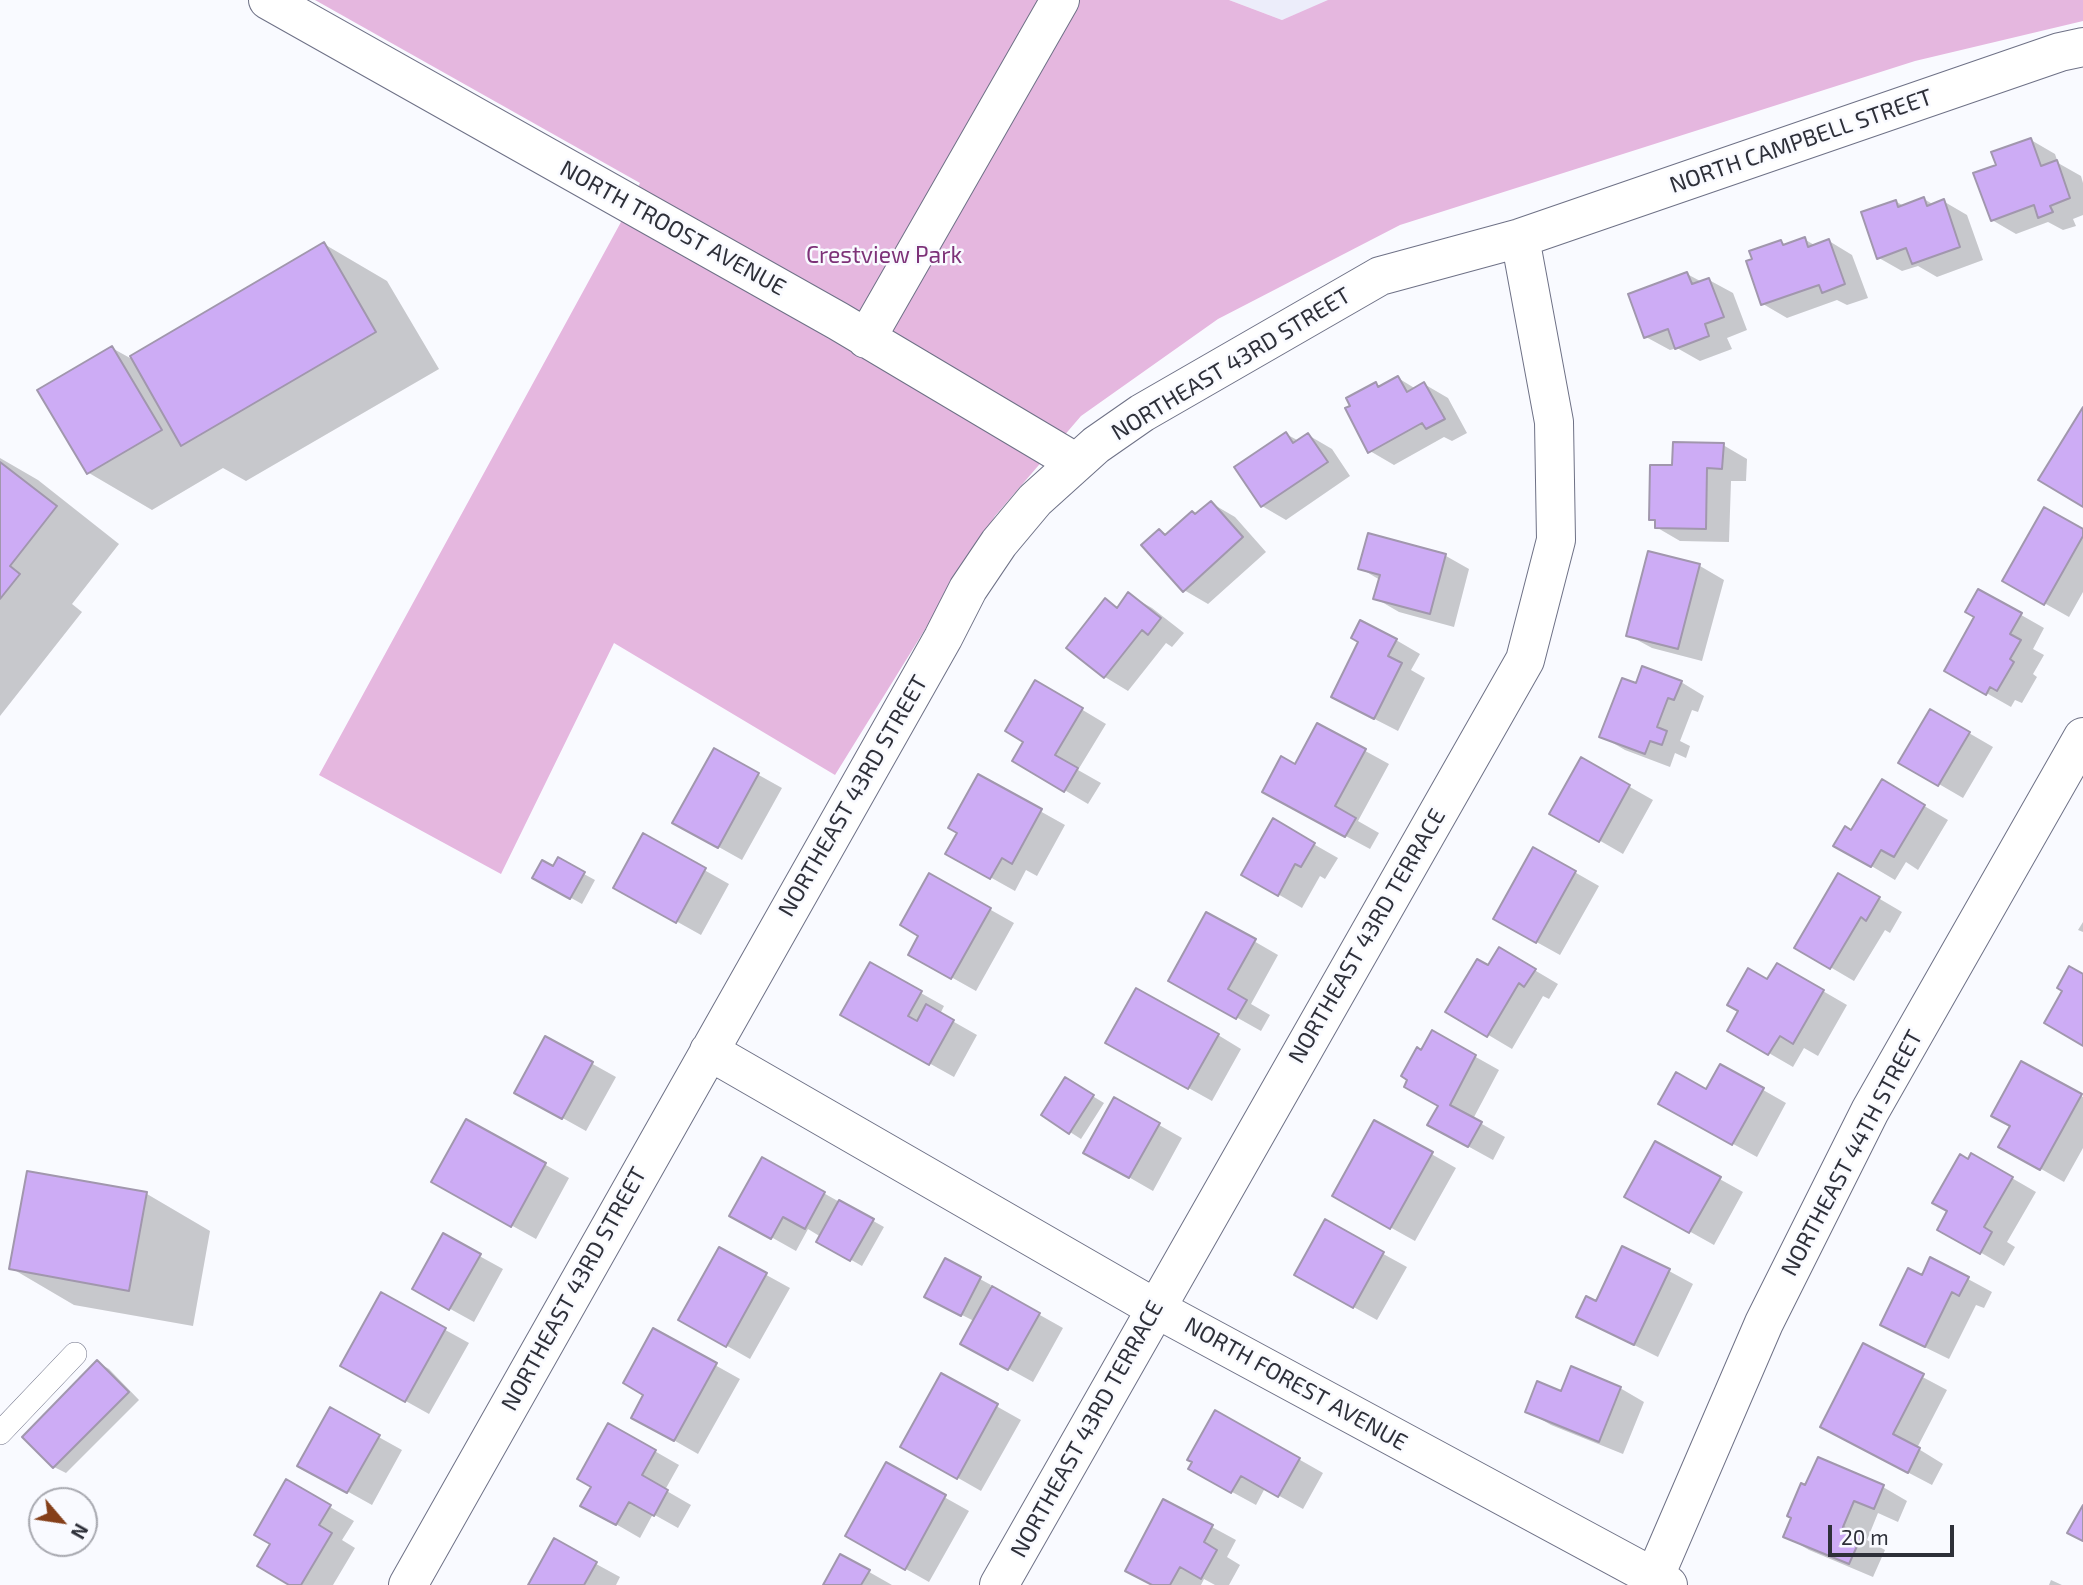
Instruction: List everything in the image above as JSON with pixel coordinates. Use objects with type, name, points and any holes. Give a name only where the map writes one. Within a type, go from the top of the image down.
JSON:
[{"type":"street","name":"NORTH TROOST AVENUE","points":[[268,0],[866,339],[1075,463]]},
{"type":"street","points":[[866,339],[1060,0]]},
{"type":"street","name":"NORTH CAMPBELL STREET","points":[[1520,238],[2060,52],[2083,47]]},
{"type":"street","name":"NORTHEAST 43RD STREET","points":[[408,1585],[968,589],[999,543],[1035,500],[1075,463],[1142,413],[1380,275],[1520,238]]},
{"type":"street","name":"NORTHEAST 43RD TERRACE","points":[[999,1585],[1525,660],[1556,540],[1555,422],[1520,238]]},
{"type":"street","name":"NORTHEAST 44TH STREET","points":[[1657,1583],[1763,1323],[1870,1111],[2083,737]]},
{"type":"street","name":"NORTH FOREST AVENUE","points":[[709,1051],[1155,1308],[1657,1583]]},
{"type":"lane","points":[[0,1433],[75,1354]]},
{"type":"shaded area","points":[[1229,0],[1330,0],[1282,20]]},
{"type":"green space","name":"Crestview Park","points":[[315,0],[1229,0],[1282,20],[1328,0],[2083,0],[2083,21],[1915,61],[1400,225],[1218,319],[1081,416],[995,516],[835,775],[614,643],[501,874],[319,775],[640,183]]},
{"type":"building","points":[[2031,138],[2041,166],[2057,160],[2070,198],[2050,206],[2053,212],[2038,218],[2034,205],[1991,221],[1973,173],[1996,165],[1991,152]]},
{"type":"building","points":[[1924,197],[1927,206],[1944,199],[1960,247],[1912,264],[1906,248],[1877,259],[1861,212],[1896,200],[1898,207]]},
{"type":"building","points":[[1805,237],[1808,247],[1829,239],[1845,284],[1822,293],[1819,285],[1761,305],[1746,261],[1752,259],[1749,251],[1781,240],[1783,245]]},
{"type":"building","points":[[324,242],[376,332],[181,446],[130,356]]},
{"type":"building","points":[[1687,272],[1692,284],[1709,278],[1724,317],[1705,324],[1709,336],[1675,349],[1668,329],[1644,338],[1628,294]]},
{"type":"building","points":[[112,346],[162,430],[87,474],[37,390]]},
{"type":"building","points":[[1398,376],[1407,392],[1424,382],[1445,419],[1426,429],[1422,423],[1368,453],[1345,408],[1350,406],[1346,398],[1376,382],[1378,387]]},
{"type":"building","points":[[2083,407],[2083,507],[2038,480]]},
{"type":"building","points":[[1286,432],[1293,443],[1308,433],[1328,462],[1261,507],[1234,467]]},
{"type":"building","points":[[1673,442],[1724,443],[1722,469],[1707,468],[1706,529],[1655,528],[1655,520],[1649,520],[1650,465],[1672,465]]},
{"type":"building","points":[[0,462],[57,506],[10,566],[20,574],[0,599]]},
{"type":"building","points":[[1211,501],[1243,537],[1183,592],[1141,545],[1159,529],[1165,535],[1192,511],[1195,514]]},
{"type":"building","points":[[2044,507],[2083,529],[2083,536],[2044,605],[2002,581]]},
{"type":"building","points":[[1368,533],[1446,554],[1430,614],[1373,599],[1380,575],[1358,569]]},
{"type":"building","points":[[1648,551],[1700,564],[1678,649],[1626,636]]},
{"type":"building","points":[[1978,589],[2022,613],[2010,634],[2021,640],[2010,659],[2014,662],[1997,691],[1990,687],[1986,695],[1944,671],[1974,617],[1965,612]]},
{"type":"building","points":[[1128,592],[1161,618],[1148,635],[1142,630],[1104,678],[1066,648],[1105,598],[1117,608]]},
{"type":"building","points":[[1360,620],[1397,639],[1388,656],[1402,663],[1374,719],[1331,697],[1358,642],[1351,638]]},
{"type":"building","points":[[1642,666],[1682,681],[1674,700],[1668,698],[1657,727],[1667,731],[1662,745],[1650,741],[1645,754],[1599,737],[1622,678],[1636,683]]},
{"type":"building","points":[[1035,680],[1083,708],[1055,755],[1078,768],[1064,792],[1012,761],[1023,742],[1005,731]]},
{"type":"building","points":[[1930,709],[1970,732],[1938,786],[1898,763]]},
{"type":"building","points":[[1317,723],[1366,749],[1335,806],[1356,818],[1345,837],[1262,792],[1281,756],[1295,764]]},
{"type":"building","points":[[714,748],[759,773],[718,848],[672,823]]},
{"type":"building","points":[[1581,757],[1630,785],[1599,842],[1549,814]]},
{"type":"building","points":[[978,774],[1042,809],[1012,864],[1002,858],[990,879],[945,854],[957,833],[948,828]]},
{"type":"building","points":[[1882,779],[1925,805],[1894,857],[1881,850],[1871,867],[1833,846],[1845,826],[1851,830]]},
{"type":"building","points":[[1273,818],[1315,843],[1301,867],[1295,864],[1278,896],[1241,875]]},
{"type":"building","points":[[643,833],[706,868],[676,923],[613,888]]},
{"type":"building","points":[[1533,847],[1576,871],[1536,943],[1493,919]]},
{"type":"building","points":[[558,857],[585,872],[570,899],[532,878],[542,860],[553,866]]},
{"type":"building","points":[[929,873],[991,908],[951,979],[908,955],[918,936],[900,925]]},
{"type":"building","points":[[1838,873],[1880,897],[1866,921],[1861,917],[1830,969],[1794,948]]},
{"type":"building","points":[[1206,912],[1256,939],[1228,989],[1247,1000],[1236,1019],[1168,981]]},
{"type":"building","points":[[1499,947],[1536,969],[1524,987],[1519,983],[1487,1037],[1445,1012],[1477,959],[1488,965]]},
{"type":"building","points":[[870,962],[922,991],[908,1016],[917,1021],[926,1004],[954,1020],[929,1065],[840,1015]]},
{"type":"building","points":[[1777,963],[1824,990],[1793,1044],[1780,1036],[1768,1055],[1727,1031],[1738,1011],[1727,1005],[1748,968],[1767,979]]},
{"type":"building","points":[[2069,966],[2083,974],[2083,1046],[2044,1023],[2062,991],[2057,988]]},
{"type":"building","points":[[1136,988],[1219,1034],[1188,1089],[1105,1043]]},
{"type":"building","points":[[1432,1030],[1476,1055],[1450,1105],[1482,1122],[1468,1147],[1427,1125],[1438,1106],[1404,1087],[1407,1080],[1401,1076],[1417,1047],[1421,1050]]},
{"type":"building","points":[[545,1036],[593,1062],[562,1119],[514,1093]]},
{"type":"building","points":[[2021,1061],[2082,1094],[2040,1170],[1998,1147],[2010,1126],[1991,1116]]},
{"type":"building","points":[[1720,1064],[1764,1088],[1732,1145],[1658,1104],[1676,1072],[1706,1089]]},
{"type":"building","points":[[1065,1077],[1094,1095],[1069,1134],[1041,1115]]},
{"type":"building","points":[[1114,1097],[1160,1123],[1129,1178],[1083,1153]]},
{"type":"building","points":[[466,1119],[546,1163],[511,1227],[431,1182]]},
{"type":"building","points":[[1374,1120],[1433,1152],[1390,1229],[1332,1196]]},
{"type":"building","points":[[1655,1141],[1721,1177],[1689,1233],[1624,1197]]},
{"type":"building","points":[[1971,1153],[2013,1177],[1984,1227],[1992,1232],[1980,1254],[1937,1230],[1947,1211],[1932,1203],[1960,1154],[1968,1159]]},
{"type":"building","points":[[762,1157],[825,1192],[805,1229],[783,1217],[771,1239],[729,1216]]},
{"type":"building","points":[[27,1171],[147,1192],[129,1291],[9,1269]]},
{"type":"building","points":[[839,1200],[874,1219],[850,1261],[816,1242]]},
{"type":"building","points":[[1325,1219],[1384,1252],[1353,1308],[1294,1275]]},
{"type":"building","points":[[443,1233],[481,1254],[449,1310],[412,1289]]},
{"type":"building","points":[[1622,1246],[1670,1269],[1634,1345],[1576,1317],[1586,1296],[1596,1301]]},
{"type":"building","points":[[719,1247],[767,1273],[726,1347],[678,1320]]},
{"type":"building","points":[[1930,1257],[1969,1277],[1959,1296],[1952,1292],[1925,1347],[1880,1325],[1908,1268],[1922,1275]]},
{"type":"building","points":[[945,1258],[981,1277],[961,1316],[924,1297]]},
{"type":"building","points":[[992,1286],[1040,1313],[1008,1370],[960,1344]]},
{"type":"building","points":[[381,1292],[446,1328],[405,1402],[340,1366]]},
{"type":"building","points":[[653,1328],[717,1363],[674,1441],[631,1418],[643,1395],[623,1383]]},
{"type":"building","points":[[1863,1343],[1924,1374],[1893,1434],[1920,1448],[1908,1473],[1820,1427]]},
{"type":"building","points":[[97,1360],[129,1392],[53,1468],[22,1437]]},
{"type":"building","points":[[1571,1366],[1621,1387],[1599,1442],[1525,1412],[1537,1381],[1561,1391]]},
{"type":"building","points":[[941,1373],[998,1404],[957,1479],[900,1447]]},
{"type":"building","points":[[330,1407],[380,1435],[347,1493],[297,1466]]},
{"type":"building","points":[[1215,1410],[1300,1458],[1278,1497],[1241,1476],[1231,1493],[1188,1469],[1192,1462],[1187,1460]]},
{"type":"building","points":[[608,1423],[656,1450],[642,1475],[668,1490],[654,1516],[629,1502],[616,1525],[580,1506],[591,1487],[577,1479]]},
{"type":"building","points":[[1818,1457],[1884,1485],[1874,1509],[1854,1501],[1843,1527],[1862,1535],[1849,1564],[1783,1537],[1791,1518],[1787,1516],[1801,1483],[1805,1485]]},
{"type":"building","points":[[886,1462],[946,1495],[905,1570],[845,1536]]},
{"type":"building","points":[[286,1479],[331,1505],[319,1525],[332,1533],[301,1585],[289,1585],[257,1566],[270,1544],[254,1535]]},
{"type":"building","points":[[1163,1499],[1213,1525],[1204,1542],[1217,1550],[1201,1579],[1180,1567],[1170,1585],[1152,1585],[1125,1571]]},
{"type":"building","points":[[2083,1505],[2083,1541],[2067,1533]]},
{"type":"building","points":[[554,1538],[597,1562],[584,1585],[528,1585]]},
{"type":"building","points":[[840,1554],[870,1570],[861,1585],[823,1585]]}]
